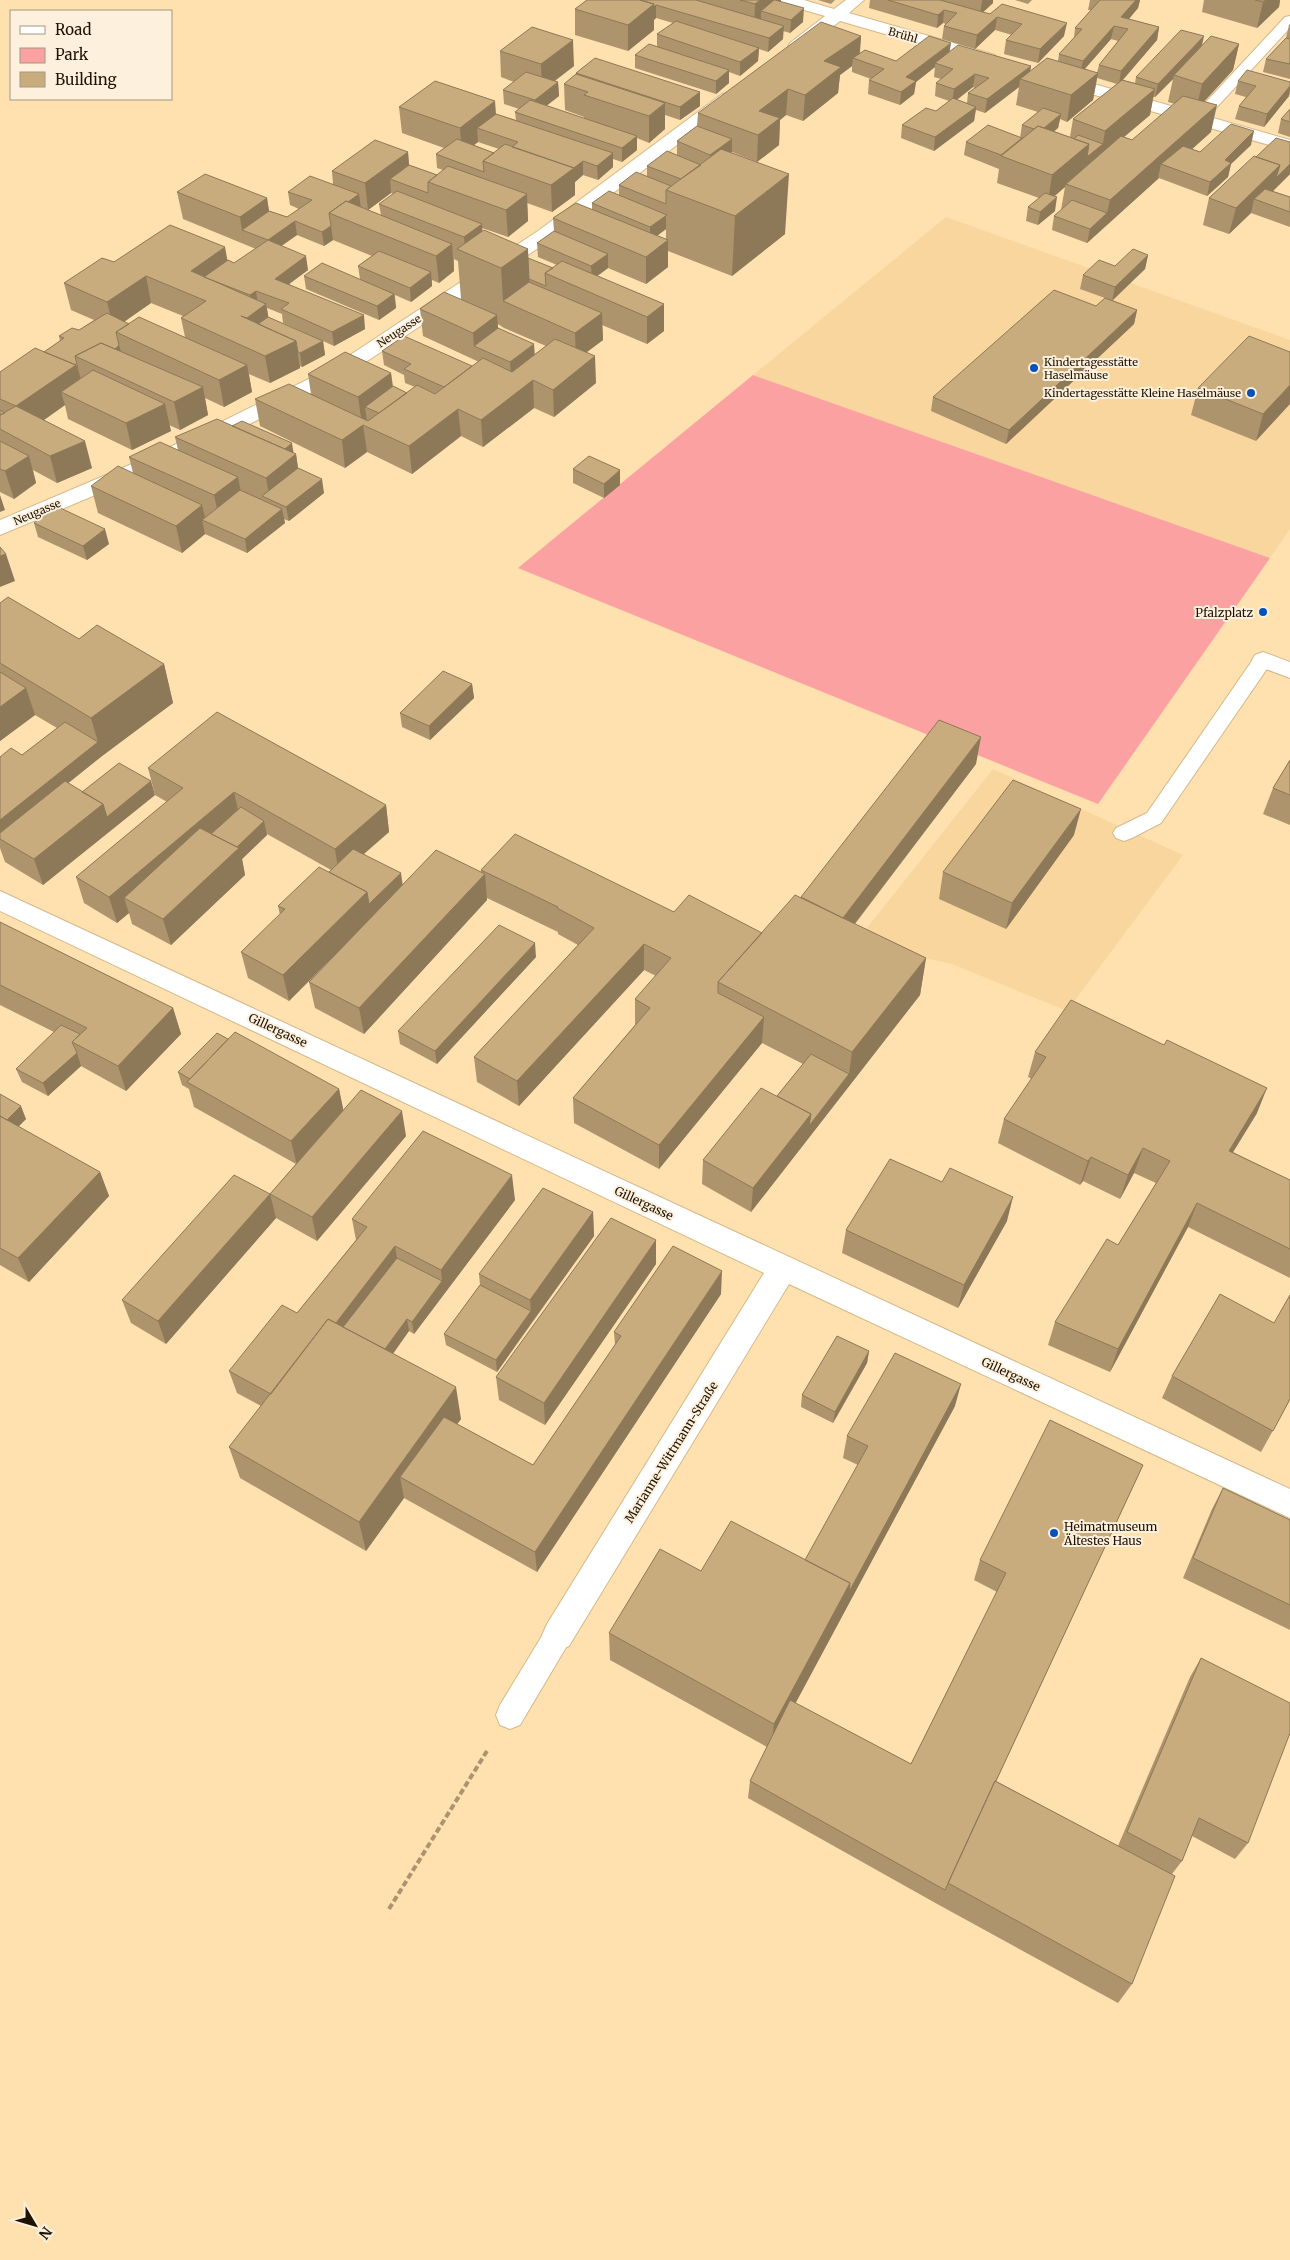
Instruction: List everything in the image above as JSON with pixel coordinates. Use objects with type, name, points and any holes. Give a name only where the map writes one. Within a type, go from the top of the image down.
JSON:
[{"type":"street","name":"Brühl","points":[[786,0],[1008,65]]},
{"type":"street","points":[[782,57],[838,16],[856,0]]},
{"type":"street","points":[[1046,76],[1290,146]]},
{"type":"street","name":"Neugasse","points":[[0,528],[167,457],[336,373],[545,235],[743,87]]},
{"type":"street","points":[[1263,660],[1290,670]]},
{"type":"street","name":"Gillergasse","points":[[0,900],[1290,1504]]},
{"type":"street","name":"Marianne-Wittmann-Straße","points":[[558,1635],[784,1268]]},
{"type":"lane","points":[[1198,119],[1290,20]]},
{"type":"lane","points":[[1124,833],[1154,818],[1263,660]]},
{"type":"lane","points":[[510,1714],[558,1635]]},
{"type":"path","points":[[390,1909],[510,1714]]},
{"type":"shaded area","points":[[946,217],[1290,340],[1290,529],[1270,558],[753,375]]},
{"type":"shaded area","points":[[993,769],[1183,855],[1067,1011],[952,964],[855,943]]},
{"type":"green space","points":[[753,375],[1270,558],[1098,804],[518,568]]},
{"type":"building","points":[[587,0],[640,0],[654,4],[628,25],[575,9]]},
{"type":"building","points":[[640,0],[696,0],[784,26],[769,38],[656,5],[654,7],[654,4]]},
{"type":"building","points":[[740,0],[760,0],[755,4]]},
{"type":"building","points":[[774,0],[804,8],[791,20],[761,11]]},
{"type":"building","points":[[888,0],[940,0],[990,14],[1002,4],[1067,23],[1040,49],[1006,40],[1022,24],[997,17],[977,35],[944,26],[957,13],[944,10],[938,15]]},
{"type":"building","points":[[1100,0],[1136,0],[1121,17],[1159,27],[1121,71],[1099,65],[1128,29],[1114,26],[1083,61],[1059,54],[1082,29],[1075,28]]},
{"type":"building","points":[[676,21],[759,48],[740,62],[657,34]]},
{"type":"building","points":[[821,22],[861,36],[824,61],[841,67],[805,95],[788,89],[759,111],[780,118],[758,135],[698,113]]},
{"type":"building","points":[[532,27],[573,40],[541,64],[500,51]]},
{"type":"building","points":[[1181,30],[1204,36],[1158,84],[1136,77]]},
{"type":"building","points":[[929,36],[951,43],[906,77],[916,81],[901,92],[869,80],[884,69],[853,58],[865,50],[896,61]]},
{"type":"building","points":[[1211,36],[1239,44],[1202,84],[1174,75]]},
{"type":"building","points":[[1286,38],[1290,39],[1290,64],[1266,59]]},
{"type":"building","points":[[649,44],[729,70],[716,81],[635,55]]},
{"type":"building","points":[[958,45],[1031,66],[987,99],[968,93],[989,78],[975,74],[954,89],[936,83],[953,69],[935,63]]},
{"type":"building","points":[[595,58],[700,92],[680,107],[576,73]]},
{"type":"building","points":[[1047,58],[1098,73],[1071,95],[1020,79]]},
{"type":"building","points":[[1247,70],[1290,82],[1290,86],[1267,114],[1239,106],[1256,86],[1238,81]]},
{"type":"building","points":[[526,72],[558,82],[535,100],[503,90]]},
{"type":"building","points":[[576,74],[665,103],[649,116],[584,95],[588,92],[564,84]]},
{"type":"building","points":[[1122,80],[1155,89],[1105,131],[1073,119]]},
{"type":"building","points":[[435,81],[495,101],[460,128],[399,107]]},
{"type":"building","points":[[1183,96],[1217,105],[1110,200],[1066,184],[1121,136],[1132,140]]},
{"type":"building","points":[[953,98],[976,107],[935,137],[902,125],[926,108],[936,111]]},
{"type":"building","points":[[530,100],[637,136],[622,148],[515,112]]},
{"type":"building","points":[[1043,108],[1061,114],[1044,128],[1038,126],[1034,129],[1022,125]]},
{"type":"building","points":[[1290,109],[1290,122],[1281,119]]},
{"type":"building","points":[[496,114],[613,153],[597,166],[583,161],[574,168],[512,147],[518,142],[477,128]]},
{"type":"building","points":[[1231,124],[1254,131],[1225,160],[1231,163],[1210,182],[1161,164],[1183,146],[1200,152]]},
{"type":"building","points":[[988,125],[1022,138],[1001,155],[966,142]]},
{"type":"building","points":[[697,126],[732,139],[710,155],[677,141]]},
{"type":"building","points":[[1038,126],[1089,144],[1052,175],[1001,156]]},
{"type":"building","points":[[1078,135],[1103,144],[1087,157],[1089,144],[1074,139]]},
{"type":"building","points":[[1276,138],[1290,142],[1290,164],[1276,178],[1280,165],[1256,157]]},
{"type":"building","points":[[457,139],[494,153],[483,161],[484,172],[436,154]]},
{"type":"building","points":[[375,140],[408,152],[365,183],[332,171]]},
{"type":"building","points":[[505,144],[574,168],[551,185],[483,161]]},
{"type":"building","points":[[721,149],[789,174],[735,216],[666,190]]},
{"type":"building","points":[[667,151],[701,165],[681,179],[647,166]]},
{"type":"building","points":[[1254,156],[1280,165],[1236,208],[1209,198]]},
{"type":"building","points":[[409,165],[437,175],[428,182],[428,193],[390,179]]},
{"type":"building","points":[[448,166],[527,194],[506,210],[428,182]]},
{"type":"building","points":[[636,172],[671,186],[666,190],[666,204],[619,185]]},
{"type":"building","points":[[205,174],[267,198],[240,217],[177,192]]},
{"type":"building","points":[[310,176],[359,194],[329,213],[331,226],[322,232],[295,221],[268,240],[242,230],[269,211],[287,217],[312,200],[288,192]]},
{"type":"building","points":[[1265,189],[1290,197],[1290,212],[1254,199]]},
{"type":"building","points":[[397,191],[482,224],[464,237],[379,204]]},
{"type":"building","points":[[609,191],[667,215],[650,227],[592,203]]},
{"type":"building","points":[[1045,193],[1057,197],[1040,212],[1028,207]]},
{"type":"building","points":[[1072,200],[1107,213],[1090,229],[1054,216]]},
{"type":"building","points":[[346,201],[452,244],[436,256],[329,213]]},
{"type":"building","points":[[576,203],[668,240],[646,257],[553,218]]},
{"type":"building","points":[[170,225],[225,247],[191,271],[266,304],[247,318],[241,316],[296,341],[265,356],[181,318],[206,301],[146,276],[107,302],[64,283],[102,258],[114,262]]},
{"type":"building","points":[[484,230],[528,249],[501,268],[457,249]]},
{"type":"building","points":[[554,231],[608,254],[591,266],[537,243]]},
{"type":"building","points":[[268,240],[306,256],[275,279],[364,315],[332,332],[281,309],[289,303],[256,291],[250,295],[204,277],[228,260],[234,263]]},
{"type":"building","points":[[1133,249],[1148,255],[1115,287],[1083,275],[1099,260],[1115,266]]},
{"type":"building","points":[[379,251],[431,272],[410,288],[358,266]]},
{"type":"building","points":[[528,258],[553,268],[545,273],[546,286],[529,279]]},
{"type":"building","points":[[562,261],[664,304],[647,317],[545,273]]},
{"type":"building","points":[[322,263],[394,294],[377,306],[304,276]]},
{"type":"building","points":[[529,282],[602,313],[575,333],[503,301]]},
{"type":"building","name":"Kindertagesstätte Haselmäuse","points":[[1054,290],[1096,306],[1105,298],[1137,310],[1009,430],[933,397]]},
{"type":"building","points":[[444,292],[497,315],[473,333],[420,309]]},
{"type":"building","points":[[107,313],[129,324],[116,332],[119,345],[115,349],[101,343],[75,356],[77,370],[76,365],[44,352],[64,338],[59,336],[72,328],[79,330]]},
{"type":"building","points":[[139,317],[247,365],[219,380],[116,332]]},
{"type":"building","points":[[268,317],[323,341],[300,353],[298,352],[296,341],[258,324]]},
{"type":"building","points":[[498,328],[534,344],[510,362],[474,346]]},
{"type":"building","points":[[404,336],[472,366],[444,387],[404,369],[411,364],[382,351]]},
{"type":"building","points":[[1249,336],[1290,352],[1290,385],[1263,414],[1198,388]]},
{"type":"building","points":[[555,339],[595,356],[553,390],[533,380],[481,420],[458,409],[409,446],[363,425],[342,440],[255,399],[289,384],[368,421],[417,385],[435,394],[483,358],[512,372]]},
{"type":"building","points":[[101,343],[203,387],[174,402],[75,356]]},
{"type":"building","points":[[35,348],[76,365],[16,406],[0,399],[0,372]]},
{"type":"building","points":[[345,352],[391,373],[358,397],[308,374]]},
{"type":"building","points":[[93,370],[165,404],[126,423],[61,392]]},
{"type":"building","points":[[393,386],[407,393],[379,413],[365,407]]},
{"type":"building","points":[[16,406],[85,441],[50,456],[0,429],[0,415]]},
{"type":"building","points":[[217,419],[296,454],[266,478],[175,437]]},
{"type":"building","points":[[242,421],[292,443],[285,449],[232,426]]},
{"type":"building","points":[[0,441],[29,456],[5,471],[0,469]]},
{"type":"building","points":[[160,442],[238,477],[214,495],[129,457]]},
{"type":"building","points":[[589,456],[620,470],[604,484],[573,469]]},
{"type":"building","points":[[118,466],[202,505],[176,526],[91,486]]},
{"type":"building","points":[[298,468],[322,479],[286,507],[262,496]]},
{"type":"building","points":[[240,490],[282,509],[245,539],[202,520]]},
{"type":"building","points":[[56,506],[105,529],[83,546],[34,523]]},
{"type":"building","points":[[0,547],[6,554],[0,556]]},
{"type":"building","points":[[8,597],[79,639],[97,625],[164,664],[91,718],[0,663],[0,603]]},
{"type":"building","points":[[443,671],[472,684],[429,726],[400,713]]},
{"type":"building","points":[[0,672],[26,688],[0,707]]},
{"type":"building","points":[[217,712],[386,805],[335,849],[234,792],[109,897],[76,877],[183,788],[148,768]]},
{"type":"building","points":[[939,720],[981,737],[843,918],[801,897]]},
{"type":"building","points":[[65,722],[98,742],[0,820],[0,757],[11,748],[22,755]]},
{"type":"building","points":[[1290,760],[1290,795],[1273,788]]},
{"type":"building","points":[[119,763],[151,781],[107,817],[103,804],[82,792]]},
{"type":"building","points":[[1013,780],[1081,809],[1012,903],[943,872]]},
{"type":"building","points":[[65,781],[103,804],[34,859],[0,839],[0,833]]},
{"type":"building","points":[[241,807],[264,821],[237,847],[211,834]]},
{"type":"building","points":[[200,828],[239,848],[163,919],[124,898]]},
{"type":"building","points":[[515,834],[674,912],[689,895],[762,933],[718,982],[718,993],[764,1017],[659,1145],[573,1098],[650,1008],[635,999],[671,958],[644,944],[517,1081],[474,1057],[594,928],[558,907],[481,870]]},
{"type":"building","points":[[353,849],[401,873],[369,904],[367,892],[329,872]]},
{"type":"building","points":[[436,850],[485,874],[359,1008],[309,982]]},
{"type":"building","points":[[319,867],[367,892],[283,975],[241,952],[285,909],[278,906]]},
{"type":"building","points":[[795,895],[926,958],[852,1052],[718,982]]},
{"type":"building","points":[[0,922],[173,1008],[118,1066],[72,1042],[87,1028],[0,985]]},
{"type":"building","points":[[499,925],[535,943],[435,1051],[398,1031]]},
{"type":"building","points":[[1071,1000],[1164,1045],[1167,1040],[1267,1088],[1229,1151],[1290,1180],[1290,1249],[1197,1203],[1118,1349],[1055,1322],[1107,1239],[1118,1245],[1170,1161],[1143,1148],[1128,1175],[1091,1157],[1088,1161],[1004,1119],[1046,1057],[1035,1052]]},
{"type":"building","points":[[61,1025],[80,1034],[72,1042],[77,1053],[43,1083],[16,1069]]},
{"type":"building","points":[[235,1032],[339,1089],[291,1141],[187,1082]]},
{"type":"building","points":[[217,1033],[228,1039],[190,1079],[178,1072]]},
{"type":"building","points":[[811,1054],[849,1074],[809,1126],[811,1114],[777,1096]]},
{"type":"building","points":[[761,1088],[811,1114],[753,1188],[703,1160]]},
{"type":"building","points":[[361,1090],[402,1111],[312,1217],[270,1194]]},
{"type":"building","points":[[0,1094],[21,1106],[7,1120],[0,1116]]},
{"type":"building","points":[[0,1116],[100,1172],[18,1258],[0,1248]]},
{"type":"building","points":[[423,1131],[512,1175],[441,1270],[395,1246],[336,1323],[328,1319],[271,1394],[229,1371],[282,1305],[297,1313],[367,1227],[352,1219]]},
{"type":"building","points":[[890,1159],[942,1182],[950,1168],[1013,1197],[964,1285],[846,1230]]},
{"type":"building","points":[[234,1175],[270,1194],[158,1321],[122,1300]]},
{"type":"building","points":[[543,1188],[593,1212],[530,1300],[479,1274]]},
{"type":"building","points":[[611,1218],[656,1240],[544,1403],[496,1377]]},
{"type":"building","points":[[673,1246],[722,1271],[535,1552],[400,1477],[444,1417],[533,1465],[621,1336],[614,1332]]},
{"type":"building","points":[[397,1258],[442,1281],[412,1322],[407,1319],[385,1349],[343,1327]]},
{"type":"building","points":[[480,1285],[531,1311],[496,1360],[444,1334]]},
{"type":"building","points":[[1220,1294],[1274,1323],[1290,1295],[1290,1399],[1273,1431],[1172,1376]]},
{"type":"building","points":[[328,1319],[456,1387],[359,1522],[229,1447]]},
{"type":"building","points":[[837,1336],[869,1351],[835,1412],[802,1395]]},
{"type":"building","points":[[895,1353],[961,1384],[849,1592],[850,1583],[805,1560],[868,1446],[847,1436]]},
{"type":"building","points":[[1050,1420],[1143,1465],[945,1890],[750,1781],[790,1700],[911,1764],[1006,1573],[980,1560]]},
{"type":"building","points":[[1223,1488],[1290,1520],[1290,1605],[1193,1558]]},
{"type":"building","points":[[731,1521],[850,1583],[774,1724],[609,1633],[660,1549],[701,1571]]},
{"type":"building","points":[[1201,1658],[1290,1703],[1290,1733],[1248,1843],[1199,1818],[1182,1861],[1127,1832]]},
{"type":"building","points":[[995,1781],[1175,1876],[1132,1984],[948,1883]]},
{"type":"place","name":"Kindertagesstätte Haselmäuse","points":[[1034,368]]},
{"type":"place","name":"Kindertagesstätte Kleine Haselmäuse","points":[[1251,393]]},
{"type":"place","name":"Pfalzplatz","points":[[1263,612]]},
{"type":"place","name":"Heimatmuseum Ältestes Haus","points":[[1054,1533]]}]
